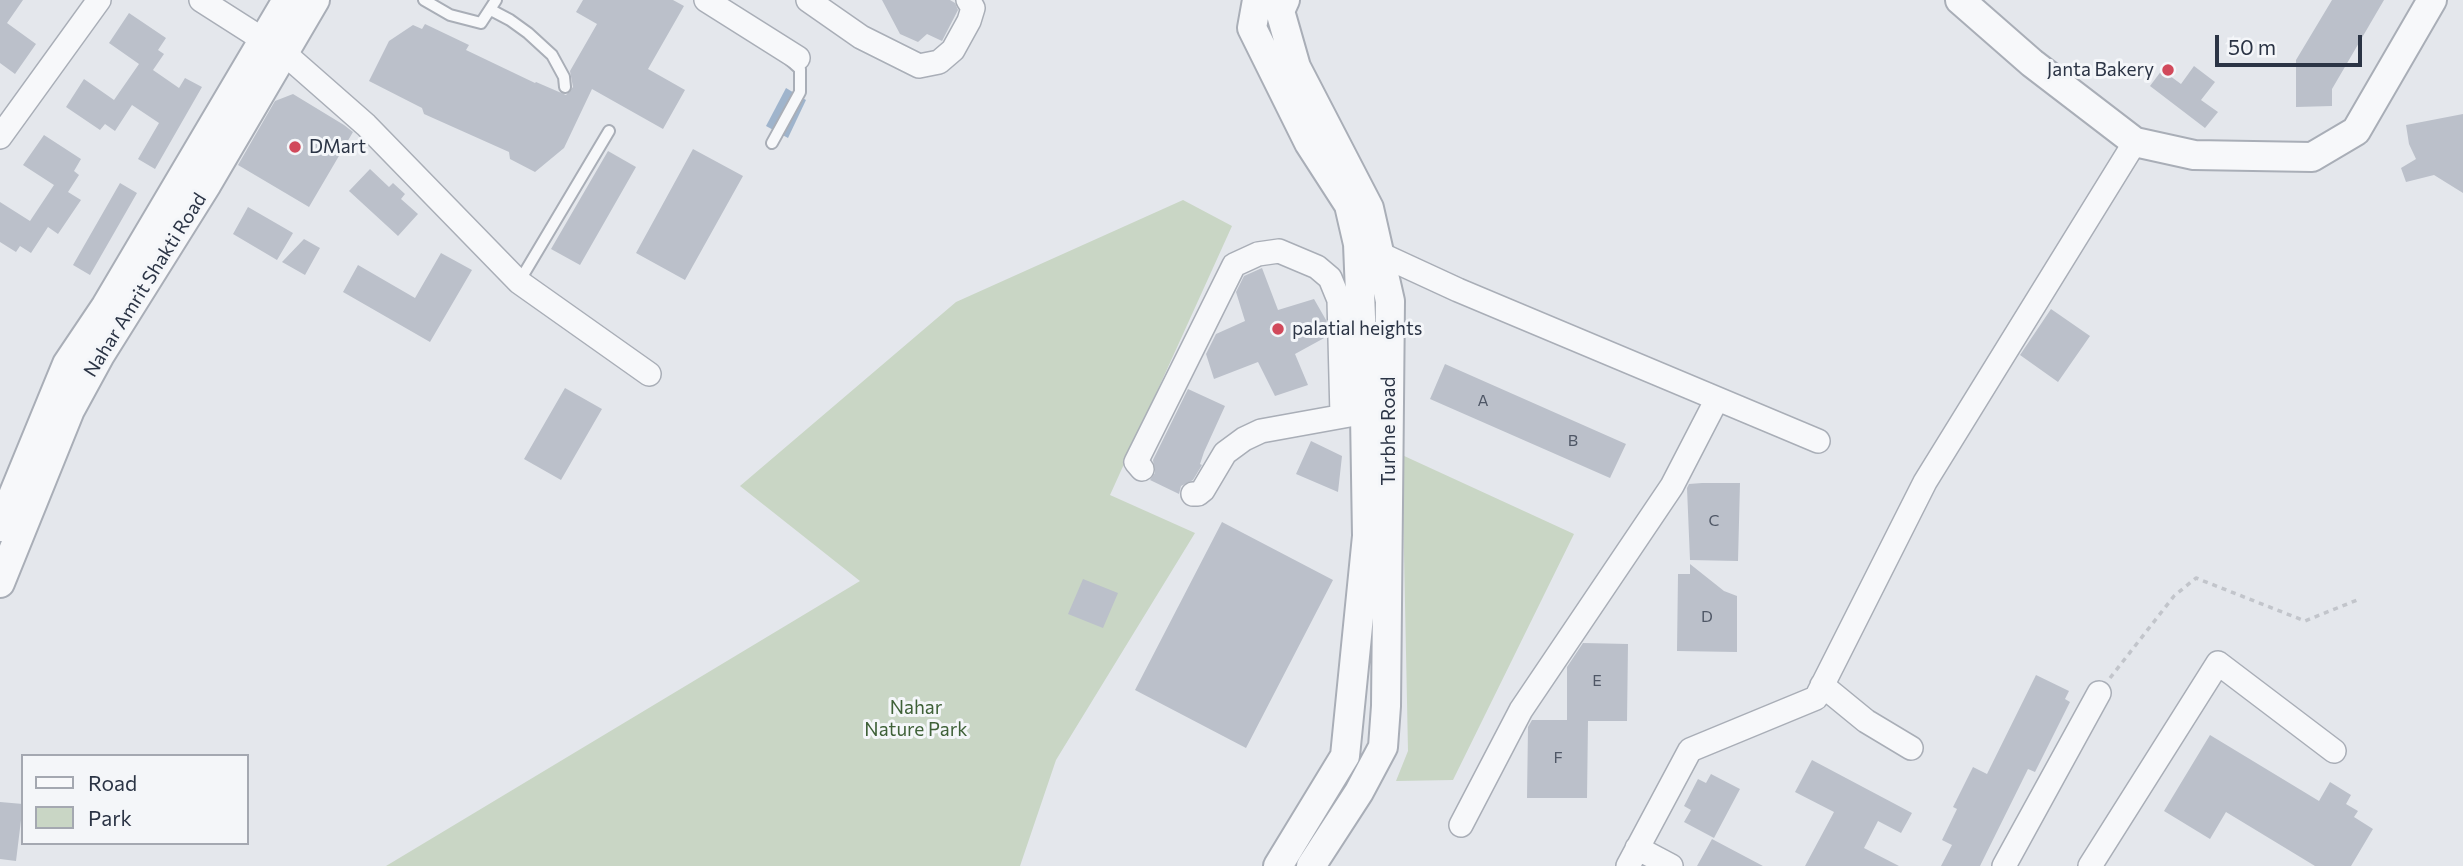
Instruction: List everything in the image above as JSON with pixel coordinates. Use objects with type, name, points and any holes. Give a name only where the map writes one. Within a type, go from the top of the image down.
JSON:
[{"type":"street","points":[[0,136],[99,0]]},
{"type":"street","name":"Nahar Amrit Shakti Road","points":[[274,46],[287,0]]},
{"type":"street","name":"Nahar Amrit Shakti Road","points":[[0,527],[61,405],[100,355],[197,178],[274,46],[315,0]]},
{"type":"street","points":[[706,0],[798,58]]},
{"type":"street","points":[[808,0],[861,37],[919,66],[939,62],[953,50],[970,20],[973,8],[968,0]]},
{"type":"street","points":[[1257,0],[1252,28],[1309,143],[1349,205],[1368,248],[1458,290],[1818,441]]},
{"type":"street","name":"Turbhe Road","points":[[1285,0],[1280,11],[1296,67],[1370,208],[1368,248],[1390,301],[1365,415],[1378,533],[1386,706],[1382,747],[1359,792],[1311,866]]},
{"type":"street","points":[[1960,0],[2032,63],[2135,142],[2194,155],[2312,157],[2356,131],[2432,0]]},
{"type":"street","points":[[212,3],[274,46],[366,125],[519,282],[649,374]]},
{"type":"street","points":[[1671,866],[1632,857],[1690,750],[1816,698],[1925,482],[2135,142]]},
{"type":"street","points":[[1142,469],[1136,462],[1234,265],[1258,254],[1279,251],[1317,267],[1330,278],[1339,300],[1365,415],[1261,431],[1225,453],[1202,490],[1193,494]]},
{"type":"street","points":[[1461,825],[1521,710],[1653,517],[1717,399]]},
{"type":"street","name":"Nahar Amrit Shakti Road","points":[[0,583],[61,405]]},
{"type":"street","points":[[1278,866],[1345,756],[1378,533]]},
{"type":"street","points":[[2090,866],[2218,663],[2333,751]]},
{"type":"street","points":[[1822,685],[1866,721],[1911,748]]},
{"type":"street","points":[[2004,866],[2099,693]]},
{"type":"street","points":[[1346,742],[1382,747]]},
{"type":"lane","points":[[424,0],[450,15],[481,23],[493,5],[552,55],[564,77],[565,88]]},
{"type":"lane","points":[[696,0],[788,57],[800,69],[800,92],[772,143]]},
{"type":"lane","points":[[519,282],[609,131]]},
{"type":"path","points":[[2099,693],[2174,596],[2196,578],[2305,621],[2357,600]]},
{"type":"green space","name":"Nahar Nature Park","points":[[1183,200],[1232,226],[1110,495],[1195,533],[1056,760],[1020,866],[386,866],[860,581],[740,486],[956,302]]},
{"type":"green space","points":[[1402,455],[1574,534],[1453,780],[1396,781],[1408,751]]},
{"type":"water","points":[[786,88],[806,100],[788,138],[766,126]]},
{"type":"building","points":[[0,0],[23,0],[7,23],[36,44],[15,74],[0,63]]},
{"type":"building","points":[[583,0],[673,0],[684,6],[648,69],[685,90],[663,129],[592,89],[564,148],[535,172],[510,159],[509,152],[424,114],[422,108],[369,81],[389,41],[413,25],[422,29],[425,24],[469,45],[466,50],[566,95],[573,87],[570,71],[597,24],[576,12]]},
{"type":"building","points":[[882,0],[950,0],[958,10],[942,41],[927,34],[918,42],[900,34]]},
{"type":"building","points":[[2332,0],[2384,0],[2332,89],[2332,106],[2296,107],[2296,60]]},
{"type":"building","points":[[129,13],[166,38],[158,50],[164,54],[153,70],[179,88],[185,78],[202,87],[155,169],[138,159],[159,123],[132,105],[115,131],[105,124],[100,130],[66,107],[84,79],[114,100],[139,64],[109,43]]},
{"type":"building","points":[[2194,66],[2215,82],[2201,100],[2218,112],[2205,128],[2150,86],[2162,70],[2181,84]]},
{"type":"building","name":"DMart","points":[[293,94],[353,132],[309,207],[238,165],[275,101]]},
{"type":"building","points":[[2463,114],[2463,193],[2434,175],[2406,182],[2401,168],[2416,159],[2409,144],[2406,125]]},
{"type":"building","points":[[44,135],[81,159],[74,171],[79,175],[68,192],[81,200],[58,234],[48,227],[31,253],[20,246],[16,252],[0,242],[0,202],[30,221],[54,185],[23,165]]},
{"type":"building","points":[[693,149],[743,176],[685,280],[636,253]]},
{"type":"building","points":[[608,151],[636,167],[580,265],[551,249]]},
{"type":"building","points":[[370,169],[389,187],[393,183],[405,194],[401,199],[418,214],[398,236],[349,191]]},
{"type":"building","points":[[120,183],[137,193],[90,275],[73,265]]},
{"type":"building","points":[[248,207],[293,233],[277,260],[233,234]]},
{"type":"building","points":[[304,239],[320,248],[305,275],[282,262]]},
{"type":"building","points":[[441,253],[472,270],[430,342],[343,292],[358,265],[415,298]]},
{"type":"building","name":"palatial heights","points":[[1262,268],[1278,310],[1314,299],[1326,320],[1326,337],[1295,354],[1308,385],[1275,396],[1258,362],[1214,379],[1206,354],[1216,334],[1245,321],[1236,292],[1244,276]]},
{"type":"building","points":[[2051,309],[2090,336],[2058,382],[2020,355]]},
{"type":"building","points":[[1445,364],[1626,444],[1610,478],[1430,399]]},
{"type":"building","points":[[565,388],[602,409],[561,480],[524,459]]},
{"type":"building","points":[[1188,389],[1225,406],[1204,452],[1200,464],[1202,465],[1193,480],[1181,486],[1179,494],[1150,480],[1155,473],[1153,460]]},
{"type":"building","points":[[1311,441],[1342,456],[1338,492],[1296,474]]},
{"type":"building","points":[[1740,483],[1738,561],[1690,560],[1687,488],[1689,484]]},
{"type":"building","points":[[1222,522],[1333,580],[1246,748],[1135,690]]},
{"type":"building","points":[[1690,564],[1724,591],[1737,596],[1737,652],[1677,651],[1678,574],[1690,574]]},
{"type":"building","points":[[1083,579],[1118,593],[1103,628],[1068,614]]},
{"type":"building","points":[[1583,643],[1628,644],[1627,721],[1588,721],[1587,798],[1527,798],[1528,727],[1532,720],[1567,720],[1567,667]]},
{"type":"building","points":[[2036,675],[2069,691],[2065,699],[2070,702],[2035,772],[2028,769],[1980,866],[1941,866],[1952,845],[1942,840],[1957,809],[1953,807],[1973,767],[1987,774]]},
{"type":"building","points":[[2210,735],[2319,801],[2330,782],[2351,795],[2346,804],[2358,811],[2354,817],[2373,829],[2351,866],[2315,866],[2226,812],[2210,839],[2164,811]]},
{"type":"building","points":[[1812,760],[1912,813],[1901,833],[1878,821],[1864,848],[1899,866],[1805,866],[1834,812],[1795,792]]},
{"type":"building","points":[[1711,774],[1740,789],[1714,838],[1684,822],[1691,810],[1684,806],[1698,779],[1706,783]]},
{"type":"building","points":[[0,802],[21,804],[16,861],[0,859]]},
{"type":"building","points":[[1712,839],[1763,866],[1697,866]]},
{"type":"place","name":"Janta Bakery","points":[[2168,70]]},
{"type":"place","name":"DMart","points":[[295,147]]},
{"type":"place","name":"palatial heights","points":[[1278,329]]}]
